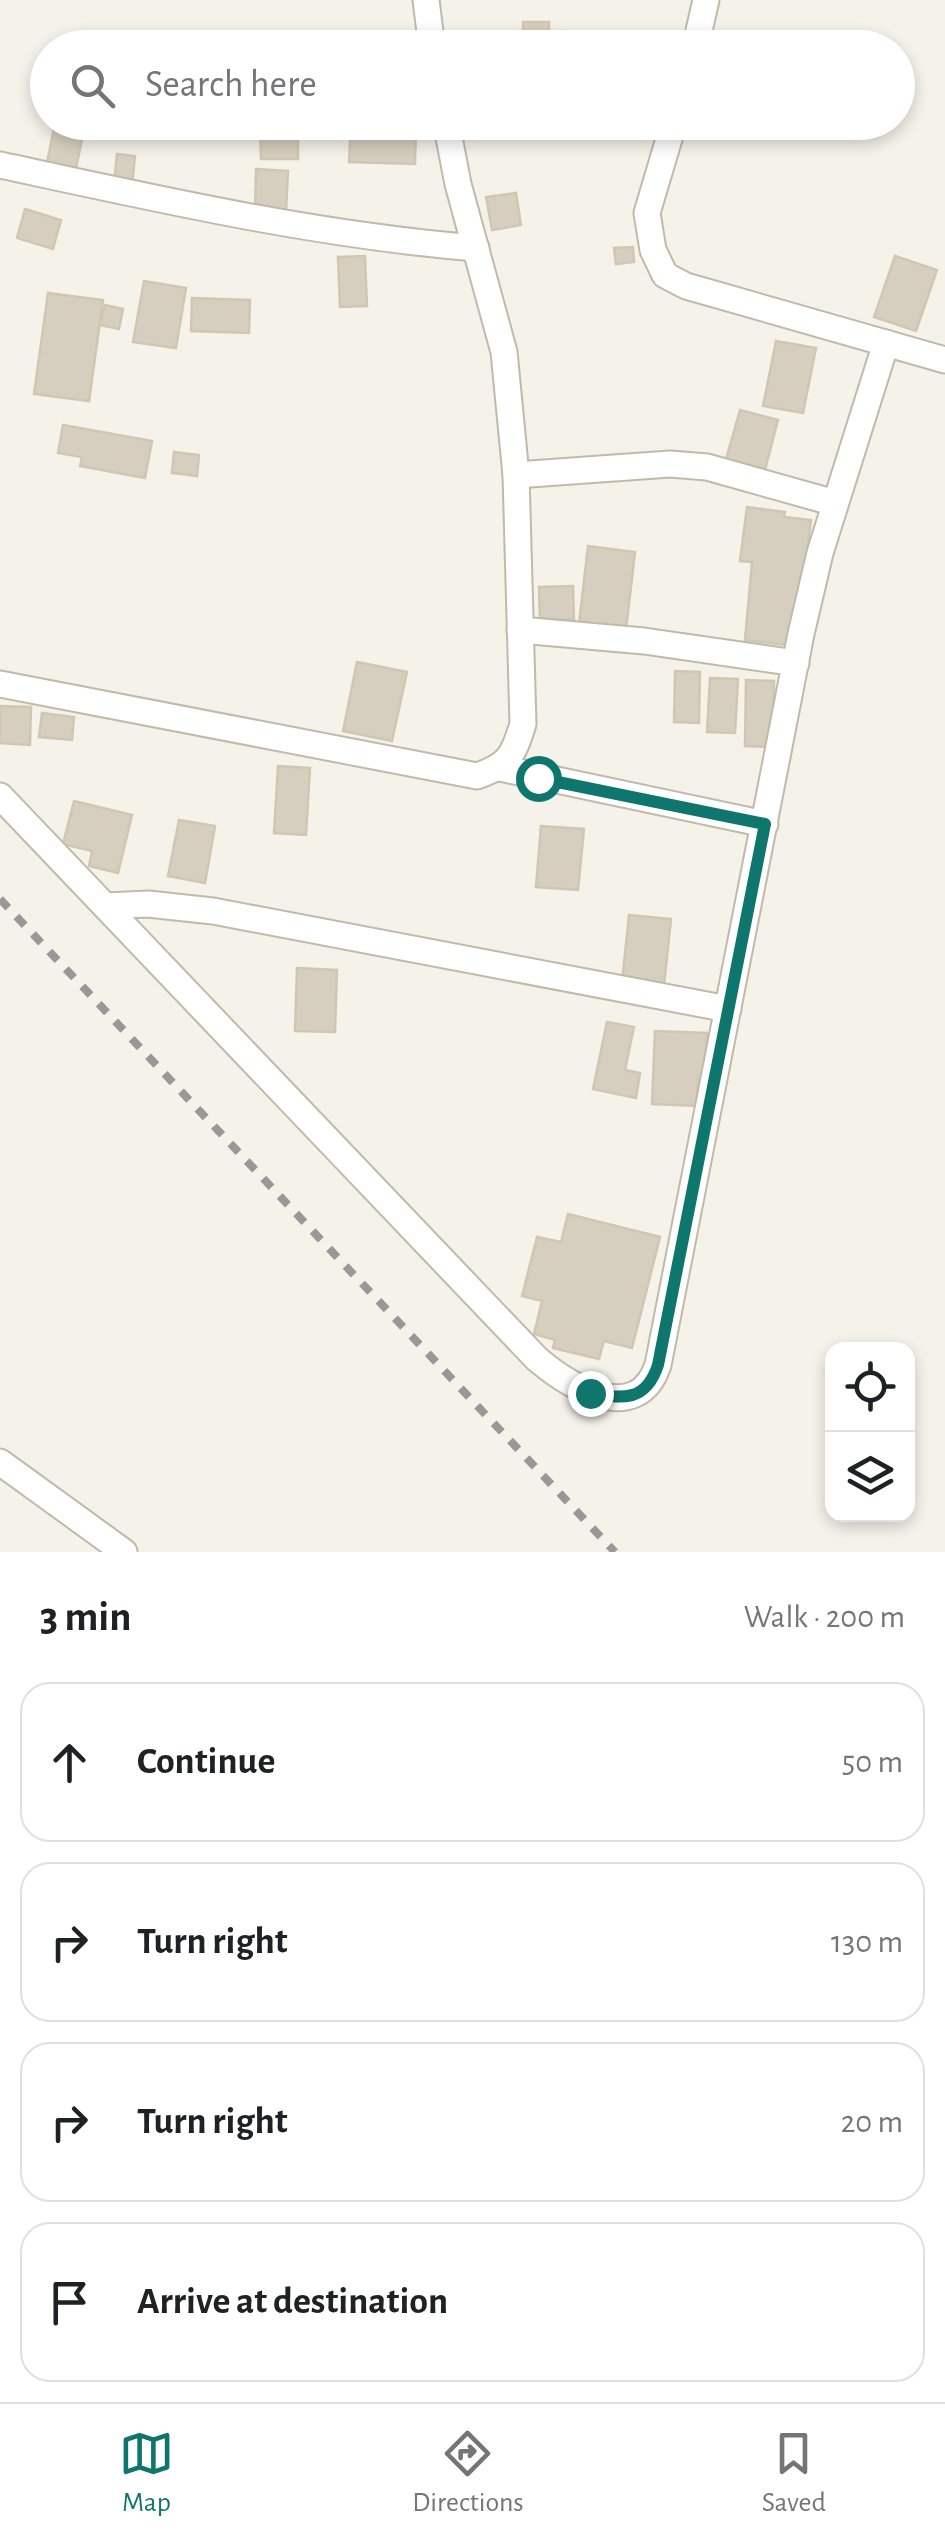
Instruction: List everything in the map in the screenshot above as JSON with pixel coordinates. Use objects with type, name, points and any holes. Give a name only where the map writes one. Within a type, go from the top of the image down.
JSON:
[{"type":"street","points":[[426,0],[430,30]]},
{"type":"street","points":[[699,30],[706,0]]},
{"type":"street","points":[[0,684],[476,776],[507,759],[522,724],[516,475],[504,352],[450,140]]},
{"type":"street","points":[[669,140],[647,212],[654,250],[665,275],[686,286],[945,360]]},
{"type":"street","points":[[0,164],[228,215],[377,238],[476,248]]},
{"type":"street","points":[[0,796],[537,1358],[562,1380],[590,1393],[614,1398],[636,1395],[652,1384],[658,1365],[820,553],[886,344]]},
{"type":"street","points":[[516,475],[670,464],[707,467],[835,503]]},
{"type":"street","points":[[520,630],[644,641],[796,663]]},
{"type":"street","points":[[507,759],[538,778],[765,824]]},
{"type":"street","points":[[105,906],[162,904],[212,911],[728,1009]]},
{"type":"street","points":[[0,1462],[124,1552]]},
{"type":"building","points":[[523,22],[549,22],[549,30],[523,30]]},
{"type":"building","points":[[52,140],[82,140],[76,168],[47,162]]},
{"type":"building","points":[[260,140],[298,140],[298,159],[261,159]]},
{"type":"building","points":[[350,140],[416,140],[415,164],[349,162]]},
{"type":"building","points":[[117,154],[135,156],[132,185],[114,183]]},
{"type":"building","points":[[256,169],[288,171],[286,212],[255,211]]},
{"type":"building","points":[[516,193],[521,225],[492,230],[486,197]]},
{"type":"building","points":[[25,209],[61,220],[53,249],[17,238]]},
{"type":"building","points":[[633,247],[634,262],[616,264],[614,248]]},
{"type":"building","points":[[365,256],[367,306],[340,307],[338,257]]},
{"type":"building","points":[[895,256],[937,270],[916,331],[874,317]]},
{"type":"building","points":[[144,281],[186,288],[176,348],[133,342]]},
{"type":"building","points":[[48,293],[103,300],[89,401],[34,394]]},
{"type":"building","points":[[192,298],[250,300],[249,333],[191,331]]},
{"type":"building","points":[[105,305],[123,309],[119,329],[100,325]]},
{"type":"building","points":[[776,341],[816,348],[803,413],[763,406]]},
{"type":"building","points":[[740,410],[778,420],[764,474],[725,463]]},
{"type":"building","points":[[63,425],[152,441],[145,478],[80,466],[82,457],[58,453]]},
{"type":"building","points":[[174,452],[199,455],[197,476],[172,473]]},
{"type":"building","points":[[747,507],[811,520],[795,646],[745,640],[752,562],[740,561]]},
{"type":"building","points":[[588,546],[635,552],[626,630],[579,624]]},
{"type":"building","points":[[573,586],[574,619],[540,620],[539,587]]},
{"type":"building","points":[[357,662],[407,672],[392,741],[343,731]]},
{"type":"building","points":[[675,671],[700,672],[699,723],[674,722]]},
{"type":"building","points":[[710,678],[738,679],[735,733],[707,732]]},
{"type":"building","points":[[746,680],[774,681],[773,747],[745,746]]},
{"type":"building","points":[[0,706],[31,707],[30,745],[0,743]]},
{"type":"building","points":[[42,713],[74,717],[72,740],[39,737]]},
{"type":"building","points":[[278,766],[310,768],[306,835],[274,833]]},
{"type":"building","points":[[74,801],[132,815],[118,873],[89,866],[92,851],[63,844]]},
{"type":"building","points":[[179,820],[215,826],[205,883],[168,876]]},
{"type":"building","points":[[541,826],[584,829],[578,890],[536,887]]},
{"type":"building","points":[[629,915],[671,919],[664,986],[622,982]]},
{"type":"building","points":[[297,968],[337,970],[335,1032],[295,1031]]},
{"type":"building","points":[[607,1022],[634,1027],[625,1070],[640,1073],[636,1098],[593,1089]]},
{"type":"building","points":[[655,1031],[707,1033],[705,1075],[698,1075],[697,1106],[652,1104]]},
{"type":"building","points":[[568,1214],[660,1237],[632,1348],[604,1341],[599,1359],[553,1348],[555,1340],[534,1334],[542,1301],[522,1296],[537,1237],[561,1242]]},
{"type":"railway","points":[[0,899],[615,1552]]},
{"type":"route","points":[[538,778],[765,824],[658,1365],[652,1384],[636,1395],[614,1398],[590,1393]]}]
